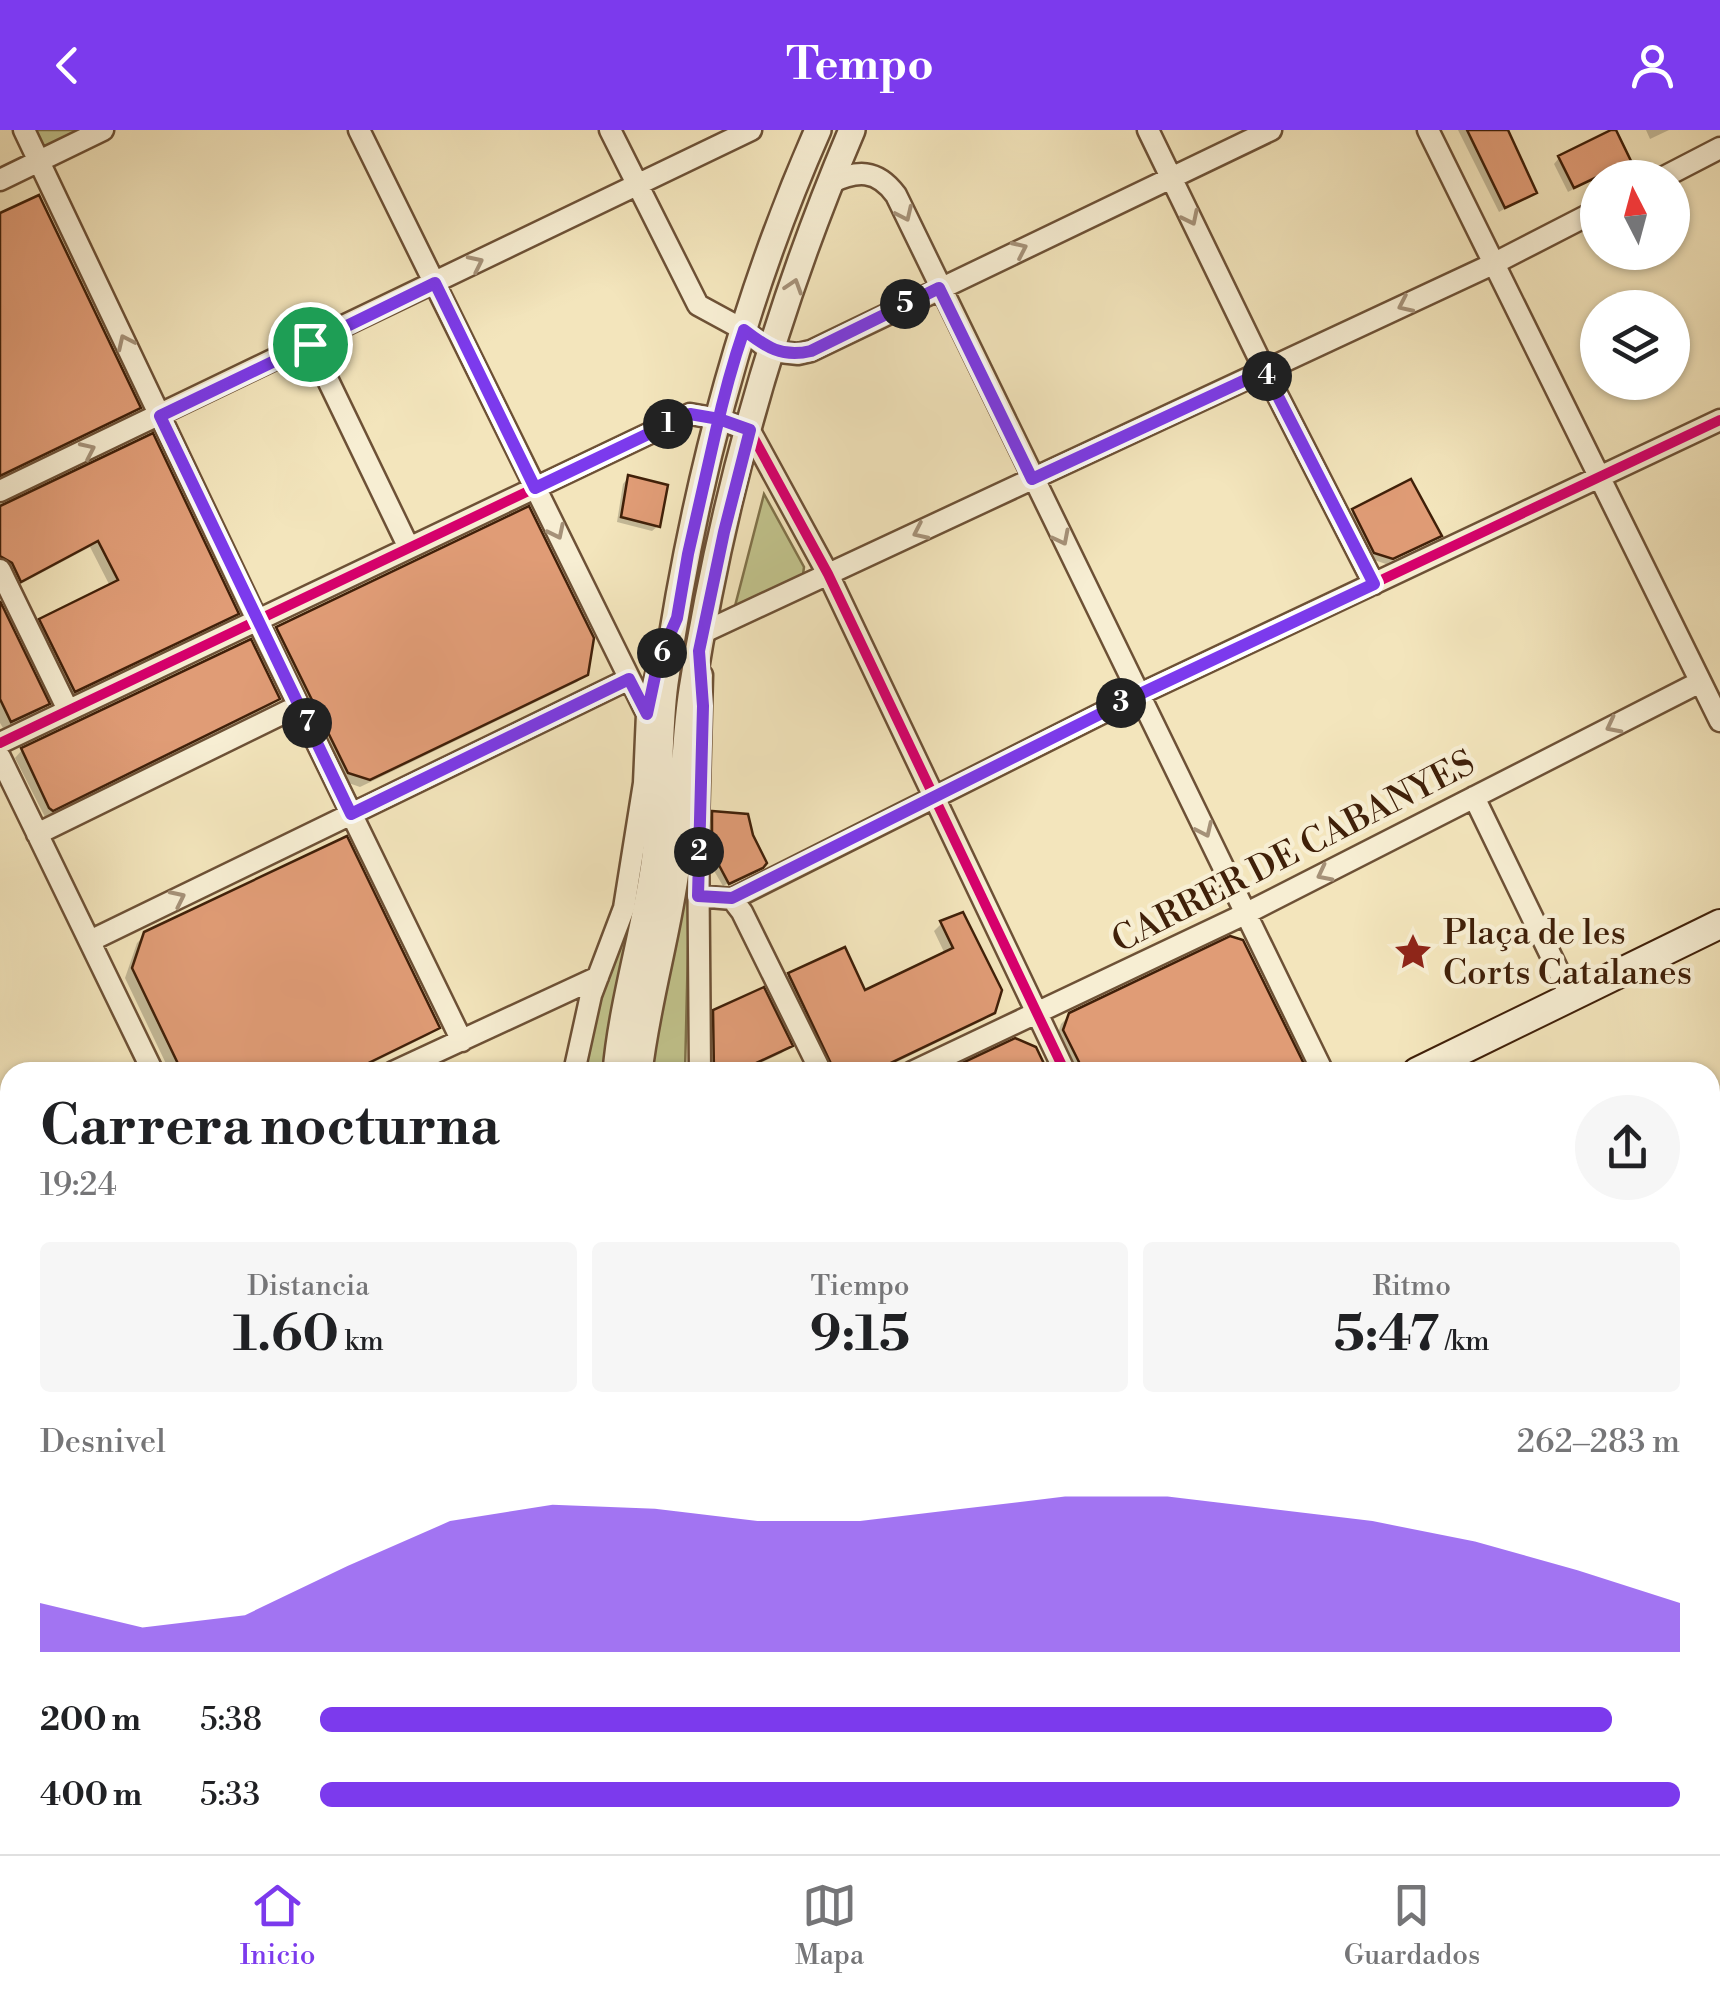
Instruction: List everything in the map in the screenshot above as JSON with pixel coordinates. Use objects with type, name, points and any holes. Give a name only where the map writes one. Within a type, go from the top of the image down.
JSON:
[{"type":"main road","points":[[1437,1062],[1720,924]]},
{"type":"street","points":[[24,130],[256,620],[462,1040]]},
{"type":"street","points":[[0,180],[103,130]]},
{"type":"street","points":[[359,130],[647,714]]},
{"type":"street","points":[[610,130],[698,305],[744,330],[772,352],[798,354],[1271,130]]},
{"type":"street","points":[[0,491],[751,130]]},
{"type":"street","points":[[617,1062],[653,870],[665,683],[688,554],[744,330],[818,130]]},
{"type":"street","points":[[641,1062],[677,862],[686,735],[700,642],[772,352],[852,130]]},
{"type":"street","points":[[1148,130],[1374,584]]},
{"type":"street","points":[[1428,130],[1720,722]]},
{"type":"street","points":[[1690,164],[1720,148]]},
{"type":"street","points":[[830,183],[863,172],[887,183],[896,195],[1318,1062]]},
{"type":"street","points":[[700,642],[828,574],[1493,264],[1580,219]]},
{"type":"street","points":[[310,344],[409,548]]},
{"type":"street","points":[[0,743],[690,414],[719,419],[750,430],[828,574],[1060,1062]]},
{"type":"street","points":[[698,896],[737,905],[932,797],[1140,694],[1720,420]]},
{"type":"street","points":[[0,570],[68,710]]},
{"type":"street","points":[[577,1062],[598,977],[624,908],[644,783],[647,714],[658,662],[677,618]]},
{"type":"street","points":[[700,642],[703,706],[698,896],[700,1062]]},
{"type":"street","points":[[90,940],[629,679]]},
{"type":"street","name":"CARRER DE CABANYES","points":[[934,1062],[1245,914],[1700,682]]},
{"type":"street","points":[[37,834],[298,706]]},
{"type":"street","points":[[0,757],[148,1062]]},
{"type":"street","points":[[1474,797],[1570,997]]},
{"type":"street","points":[[737,905],[816,1062]]},
{"type":"street","points":[[415,1062],[598,977]]},
{"type":"green space","points":[[24,130],[103,130],[39,161]]},
{"type":"green space","points":[[764,494],[804,567],[803,575],[734,610]]},
{"type":"green space","points":[[649,806],[640,901],[608,1062],[585,1062]]},
{"type":"green space","points":[[691,825],[685,1062],[651,1062]]},
{"type":"building","points":[[1467,130],[1508,130],[1537,193],[1505,208]]},
{"type":"building","points":[[1616,130],[1631,160],[1580,160],[1580,185],[1574,188],[1558,156]]},
{"type":"building","points":[[39,195],[141,408],[0,476],[0,213]]},
{"type":"building","points":[[153,433],[239,614],[75,692],[39,619],[118,580],[98,541],[21,582],[12,563],[0,556],[0,506]]},
{"type":"building","points":[[628,475],[668,485],[660,527],[621,517]]},
{"type":"building","points":[[1411,479],[1442,536],[1393,559],[1374,553],[1352,509]]},
{"type":"building","points":[[529,506],[594,638],[588,675],[370,780],[348,773],[276,627]]},
{"type":"building","points":[[0,601],[50,704],[11,722],[0,699]]},
{"type":"building","points":[[251,639],[280,699],[53,811],[49,808],[21,748]]},
{"type":"building","points":[[712,811],[748,814],[767,863],[763,868],[729,884],[712,852]]},
{"type":"building","points":[[347,836],[440,1028],[370,1062],[177,1062],[132,968],[144,932]]},
{"type":"building","points":[[963,912],[1002,990],[995,1013],[893,1062],[830,1062],[788,973],[845,947],[865,990],[953,948],[940,921]]},
{"type":"building","points":[[1230,936],[1243,940],[1303,1062],[1079,1062],[1063,1030],[1069,1013]]},
{"type":"building","points":[[764,987],[793,1046],[759,1062],[714,1062],[713,1010]]},
{"type":"building","points":[[1015,1038],[1036,1047],[1043,1062],[964,1062]]},
{"type":"cycle path","points":[[0,743],[690,414],[719,419],[750,431],[828,574],[1060,1062]]},
{"type":"cycle path","points":[[732,899],[1140,694],[1720,420]]},
{"type":"place","name":"Plaça de les Corts Catalanes","points":[[1413,952]]},
{"type":"route","points":[[310,344],[160,416],[351,814],[629,679],[647,714],[658,662],[677,618],[688,554],[719,419],[724,394],[744,330],[772,352],[798,354],[939,288],[1032,479],[1265,371],[1374,584],[1140,694],[732,898],[698,896],[703,706],[699,651],[750,430],[719,419],[690,414],[535,488],[435,283],[310,344]]}]
